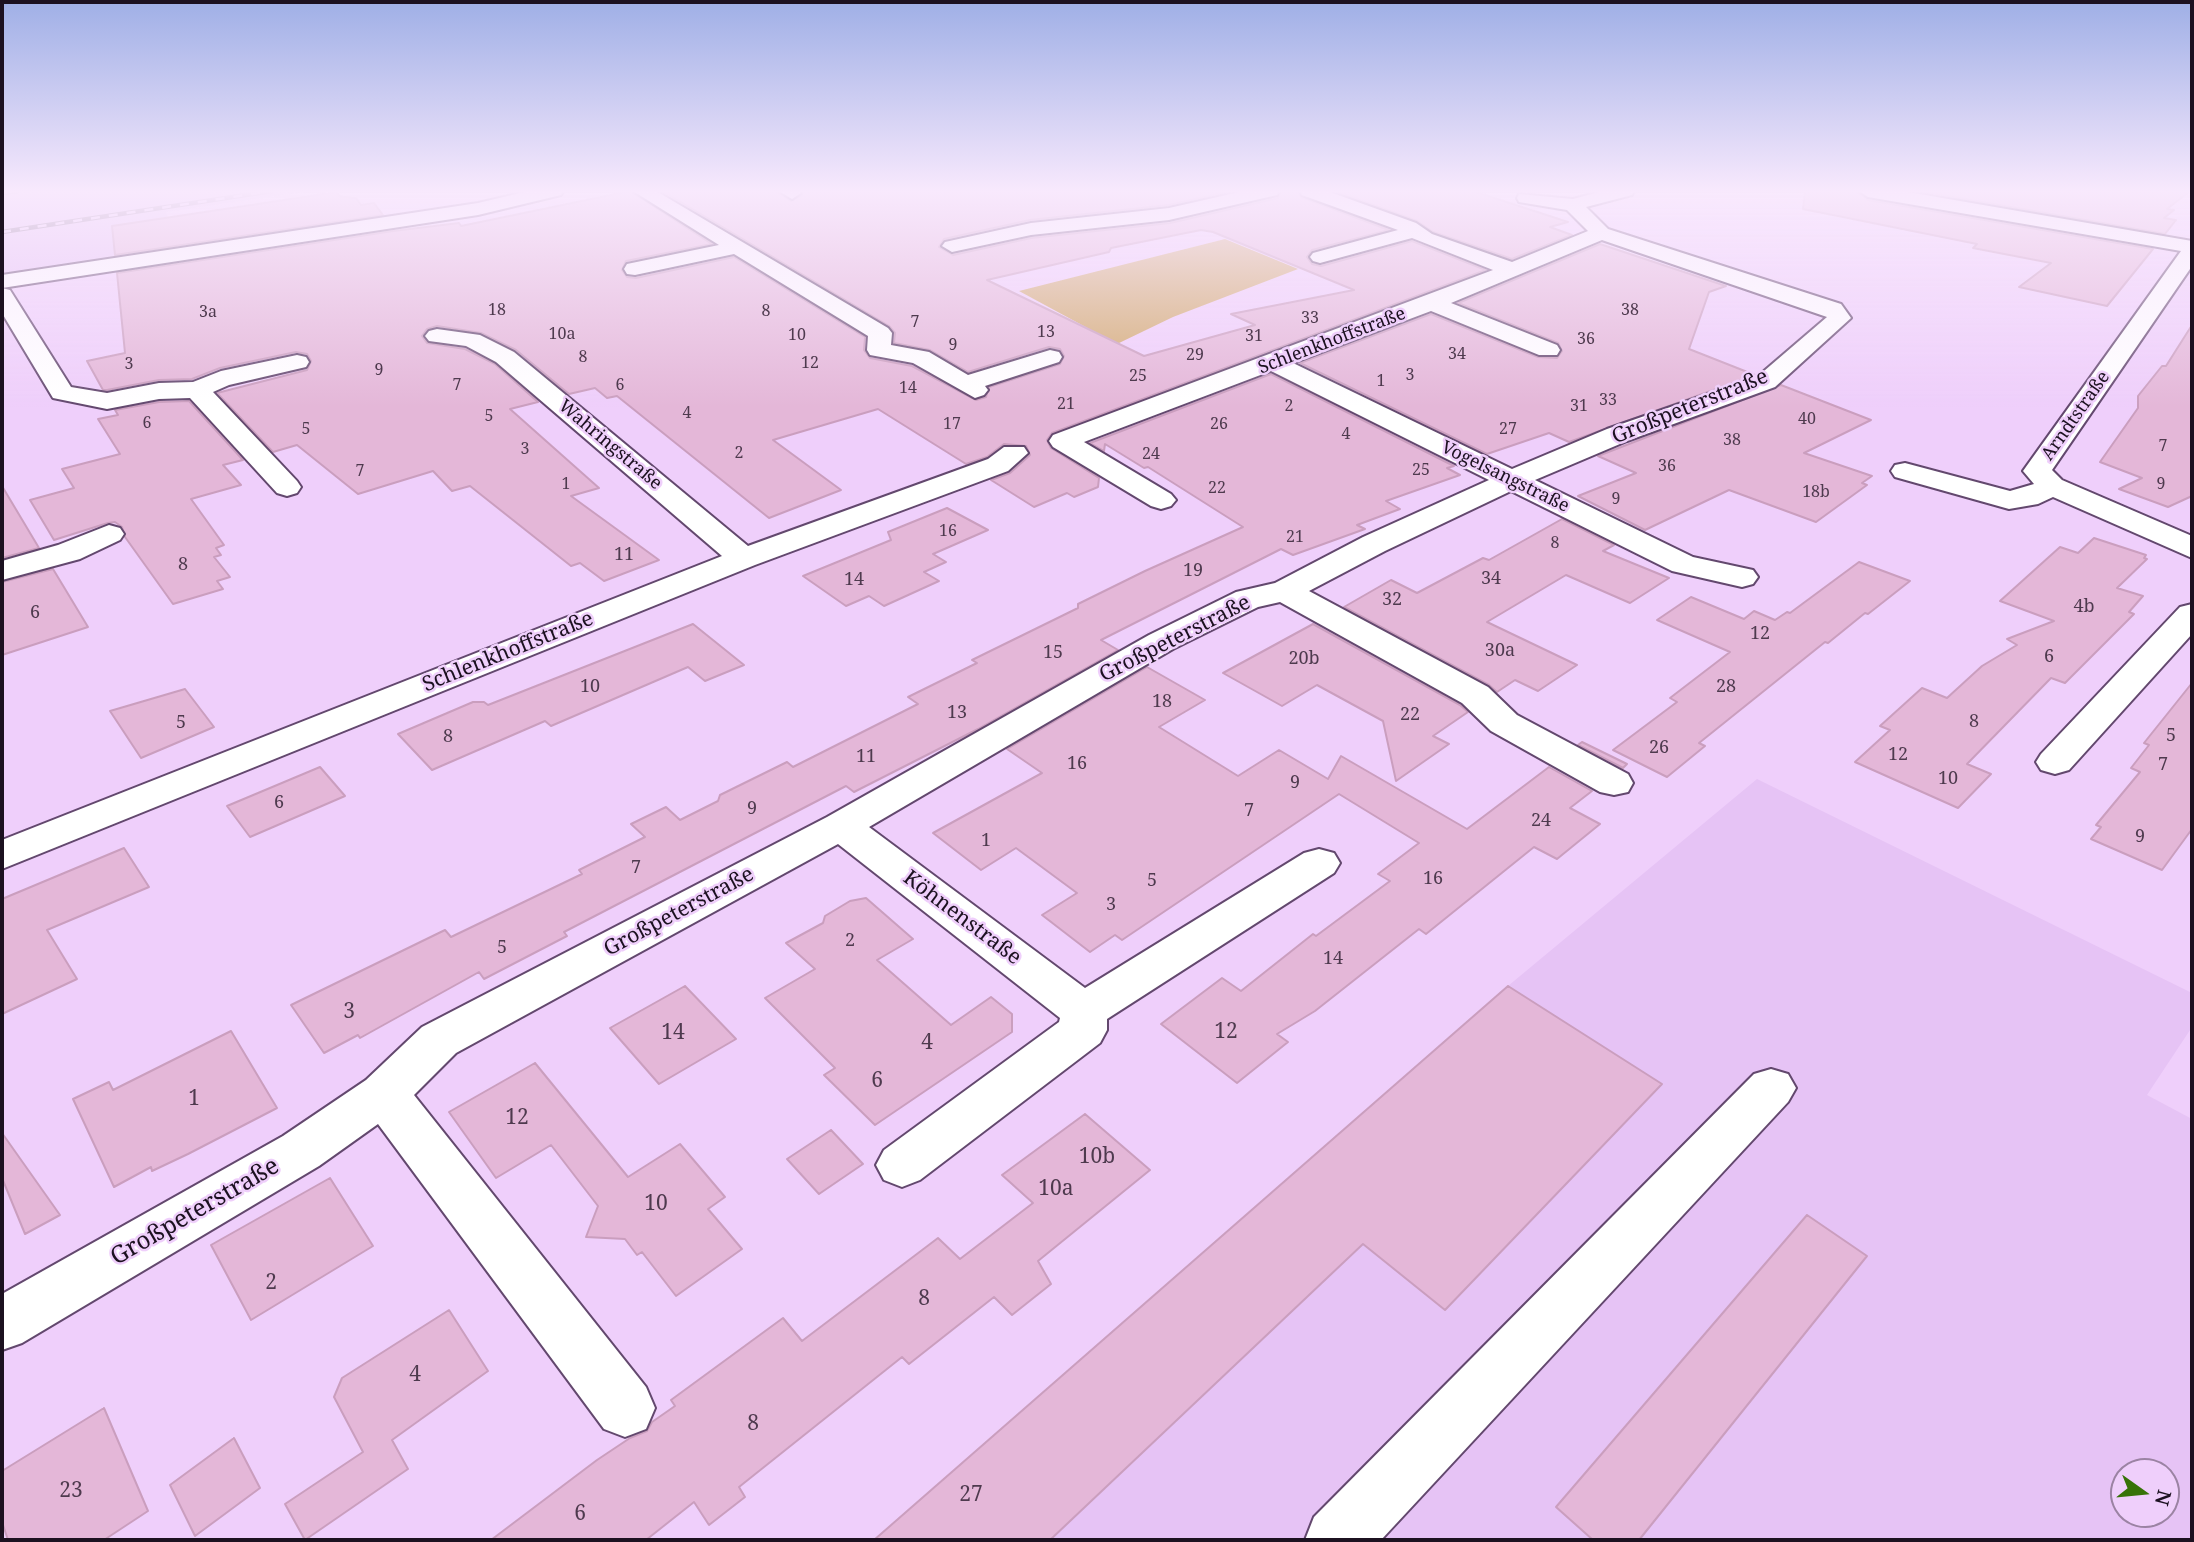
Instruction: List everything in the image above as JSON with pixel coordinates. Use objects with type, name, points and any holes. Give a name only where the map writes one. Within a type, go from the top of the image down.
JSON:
[{"type":"street","points":[[2,282],[126,263]]},
{"type":"street","points":[[635,270],[667,263]]},
{"type":"street","points":[[761,263],[880,333],[879,350],[920,357],[970,387],[1051,357]]},
{"type":"street","points":[[1494,263],[1513,270]]},
{"type":"street","name":"Schlenkhoffstraße","points":[[1161,500],[1063,441],[1431,303],[1530,263]]},
{"type":"street","name":"Großpeterstraße","points":[[2,1324],[301,1151],[384,1094],[439,1040],[841,826],[1161,642],[1248,599],[1285,591],[1374,544],[1511,480],[1617,435],[1766,382],[1840,318],[1833,309],[1692,263]]},
{"type":"street","name":"Arndtstraße","points":[[2182,263],[2037,471],[2052,486],[2168,534],[2192,550]]},
{"type":"street","points":[[2,295],[62,393],[107,401],[159,391],[197,390],[221,379],[297,362]]},
{"type":"street","points":[[1431,303],[1548,350]]},
{"type":"street","name":"Wahringstraße","points":[[437,336],[472,340],[505,357],[744,558]]},
{"type":"street","name":"Vogelsangstraße","points":[[1273,363],[1683,564],[1742,577]]},
{"type":"street","points":[[197,390],[287,487]]},
{"type":"street","name":"Schlenkhoffstraße","points":[[2,855],[744,558],[998,465],[1014,453]]},
{"type":"street","points":[[1905,471],[2009,500],[2028,498],[2052,486]]},
{"type":"street","points":[[2,571],[69,552],[109,534]]},
{"type":"street","points":[[1285,591],[1475,695],[1504,723],[1614,783]]},
{"type":"street","points":[[2055,762],[2192,614]]},
{"type":"street","name":"Köhnenstraße","points":[[841,826],[1083,1011]]},
{"type":"street","points":[[902,1165],[1083,1030],[1083,1011],[1319,863]]},
{"type":"street","points":[[1337,1540],[1772,1088]]},
{"type":"street","points":[[384,1094],[625,1408]]},
{"type":"shaded area","points":[[2,263],[80,263],[2,275]]},
{"type":"shaded area","points":[[1130,263],[1283,263],[1298,269],[1173,317],[1117,344],[1019,291]]},
{"type":"shaded area","points":[[1757,779],[2192,993],[2192,1027],[2147,1095],[2192,1119],[2192,1540],[874,1540],[1508,986]]},
{"type":"building","points":[[183,263],[625,263],[622,270],[627,277],[636,278],[706,263],[744,263],[865,337],[864,350],[870,358],[912,366],[976,400],[986,397],[989,387],[1060,364],[1064,356],[1060,349],[1049,347],[968,372],[930,350],[894,343],[895,333],[889,326],[783,263],[1061,263],[987,280],[1144,356],[1255,325],[1231,314],[1354,290],[1288,263],[1311,263],[1321,266],[1332,263],[1468,263],[1486,270],[1052,433],[1047,440],[1051,448],[1099,478],[1098,487],[1074,497],[1067,493],[1034,507],[991,480],[1010,473],[1030,455],[1026,446],[1004,444],[987,457],[966,464],[878,409],[773,440],[841,490],[769,518],[617,396],[607,398],[595,388],[569,394],[516,350],[481,333],[437,326],[427,329],[422,336],[427,343],[465,349],[495,364],[538,402],[510,409],[599,488],[571,496],[659,560],[604,581],[580,563],[571,566],[470,486],[452,491],[433,471],[358,494],[297,445],[273,452],[217,393],[307,370],[311,361],[307,354],[296,352],[220,368],[192,379],[159,380],[103,390],[87,361],[125,353],[117,273]]},
{"type":"building","points":[[1554,263],[1657,263],[1726,286],[1709,292],[1689,349],[1755,375],[1569,442],[1549,433],[1487,454],[1300,363],[1431,314],[1538,357],[1557,358],[1562,351],[1558,343],[1458,303]]},
{"type":"building","points":[[2051,263],[2142,263],[2107,306],[2019,287]]},
{"type":"building","points":[[2192,325],[2192,496],[2168,507],[2119,489],[2142,478],[2100,462],[2138,408],[2138,396],[2162,366],[2166,366]]},
{"type":"building","points":[[1271,374],[1454,466],[1447,468],[1460,475],[1386,501],[1400,509],[1357,525],[1365,529],[1293,555],[1281,549],[1101,640],[1118,650],[978,729],[854,792],[846,786],[564,932],[567,936],[484,979],[479,972],[360,1038],[358,1035],[324,1053],[291,1005],[445,930],[451,937],[582,874],[579,870],[645,837],[631,824],[666,807],[680,820],[718,801],[720,795],[787,762],[793,767],[918,704],[908,697],[977,663],[972,660],[1078,608],[1078,604],[1145,571],[1243,527],[1148,467],[1144,468],[1105,444],[1104,451],[1090,443]]},
{"type":"building","points":[[1781,385],[1871,420],[1804,453],[1872,476],[1862,483],[1867,485],[1816,522],[1729,490],[1645,530],[1578,496],[1636,473],[1598,456]]},
{"type":"building","points":[[189,401],[243,460],[223,465],[241,485],[191,499],[224,545],[216,548],[221,555],[214,557],[230,577],[217,581],[223,589],[173,604],[125,537],[122,527],[115,522],[108,523],[54,540],[30,500],[74,488],[62,469],[120,454],[98,419],[118,415],[115,410],[159,402]]},
{"type":"building","points":[[2,486],[39,548],[2,558]]},
{"type":"building","points":[[947,508],[988,530],[933,554],[946,562],[924,572],[939,581],[884,606],[869,596],[846,606],[803,576],[891,540],[888,532]]},
{"type":"building","points":[[1562,519],[1614,545],[1603,551],[1669,578],[1630,603],[1566,575],[1487,622],[1577,665],[1538,691],[1515,680],[1497,692],[1489,685],[1344,607],[1391,580],[1417,593],[1483,558],[1489,560]]},
{"type":"building","points":[[2094,538],[2146,555],[2144,558],[2147,559],[2117,588],[2143,596],[2129,612],[2134,614],[2065,683],[2051,678],[1967,764],[1991,774],[1958,808],[1855,762],[1890,730],[1880,726],[1922,688],[1947,698],[1982,666],[2017,645],[2007,639],[2054,621],[2000,601],[2060,547],[2078,553]]},
{"type":"building","points":[[1859,562],[1910,581],[1828,643],[1825,642],[1699,743],[1705,746],[1667,777],[1613,750],[1677,702],[1670,698],[1730,652],[1657,620],[1691,597],[1744,619],[1754,611],[1775,620],[1787,612],[1790,613]]},
{"type":"building","points":[[53,569],[88,627],[2,655],[2,582]]},
{"type":"building","points":[[693,624],[744,665],[705,681],[688,667],[551,726],[545,721],[432,770],[398,734],[473,702],[484,702],[488,705]]},
{"type":"building","points":[[1313,624],[1460,705],[1468,712],[1433,736],[1449,744],[1396,781],[1383,721],[1317,685],[1282,706],[1223,673]]},
{"type":"building","points":[[1147,667],[1205,700],[1159,727],[1238,776],[1279,750],[1328,779],[1341,756],[1467,829],[1549,767],[1592,791],[1570,808],[1600,824],[1557,859],[1534,847],[1426,934],[1419,929],[1315,1011],[1277,1034],[1288,1042],[1237,1083],[1161,1024],[1222,978],[1241,991],[1313,934],[1316,936],[1390,881],[1378,874],[1419,843],[1339,794],[1122,940],[1115,935],[1090,952],[1042,915],[1077,893],[1016,848],[981,870],[933,833],[1042,773],[1007,749]]},
{"type":"building","points":[[2192,683],[2192,829],[2162,870],[2091,839],[2101,827],[2096,825],[2140,772],[2131,768],[2149,745],[2144,743]]},
{"type":"building","points":[[185,689],[214,727],[141,758],[110,711]]},
{"type":"building","points":[[1582,742],[1627,764],[1623,768],[1578,745]]},
{"type":"building","points":[[320,767],[345,796],[250,837],[227,806]]},
{"type":"building","points":[[124,848],[149,887],[47,930],[77,979],[2,1014],[2,899]]},
{"type":"building","points":[[866,898],[913,939],[877,960],[951,1025],[991,997],[1012,1014],[1012,1032],[875,1125],[824,1075],[835,1068],[765,998],[815,969],[786,943],[823,923],[825,916],[850,901]]},
{"type":"building","points":[[685,986],[736,1039],[659,1084],[610,1028]]},
{"type":"building","points":[[1508,986],[1662,1084],[1445,1310],[1363,1244],[1050,1540],[874,1540]]},
{"type":"building","points":[[231,1031],[277,1108],[188,1154],[152,1171],[151,1167],[114,1187],[73,1099],[109,1082],[113,1090]]},
{"type":"building","points":[[535,1063],[628,1177],[680,1144],[725,1197],[708,1209],[742,1249],[676,1296],[642,1252],[637,1255],[625,1239],[586,1237],[598,1206],[551,1145],[496,1178],[449,1112]]},
{"type":"building","points":[[1085,1114],[1150,1170],[1038,1261],[1051,1284],[1012,1315],[994,1297],[909,1364],[902,1357],[739,1487],[745,1497],[709,1525],[694,1502],[646,1540],[491,1540],[597,1460],[630,1438],[647,1431],[652,1422],[675,1406],[671,1400],[783,1318],[802,1341],[938,1238],[960,1259],[1033,1203],[1002,1175]]},
{"type":"building","points":[[831,1130],[863,1164],[819,1194],[787,1159]]},
{"type":"building","points":[[2,1133],[60,1215],[25,1234],[2,1178]]},
{"type":"building","points":[[330,1178],[373,1246],[251,1320],[211,1245]]},
{"type":"building","points":[[1807,1215],[1867,1256],[1639,1540],[1593,1540],[1556,1507]]},
{"type":"building","points":[[449,1310],[488,1371],[392,1440],[408,1469],[305,1540],[285,1504],[363,1452],[334,1397],[342,1378]]},
{"type":"building","points":[[104,1408],[148,1511],[104,1540],[8,1540],[2,1522],[2,1471]]},
{"type":"building","points":[[234,1438],[260,1488],[195,1536],[170,1485]]}]
